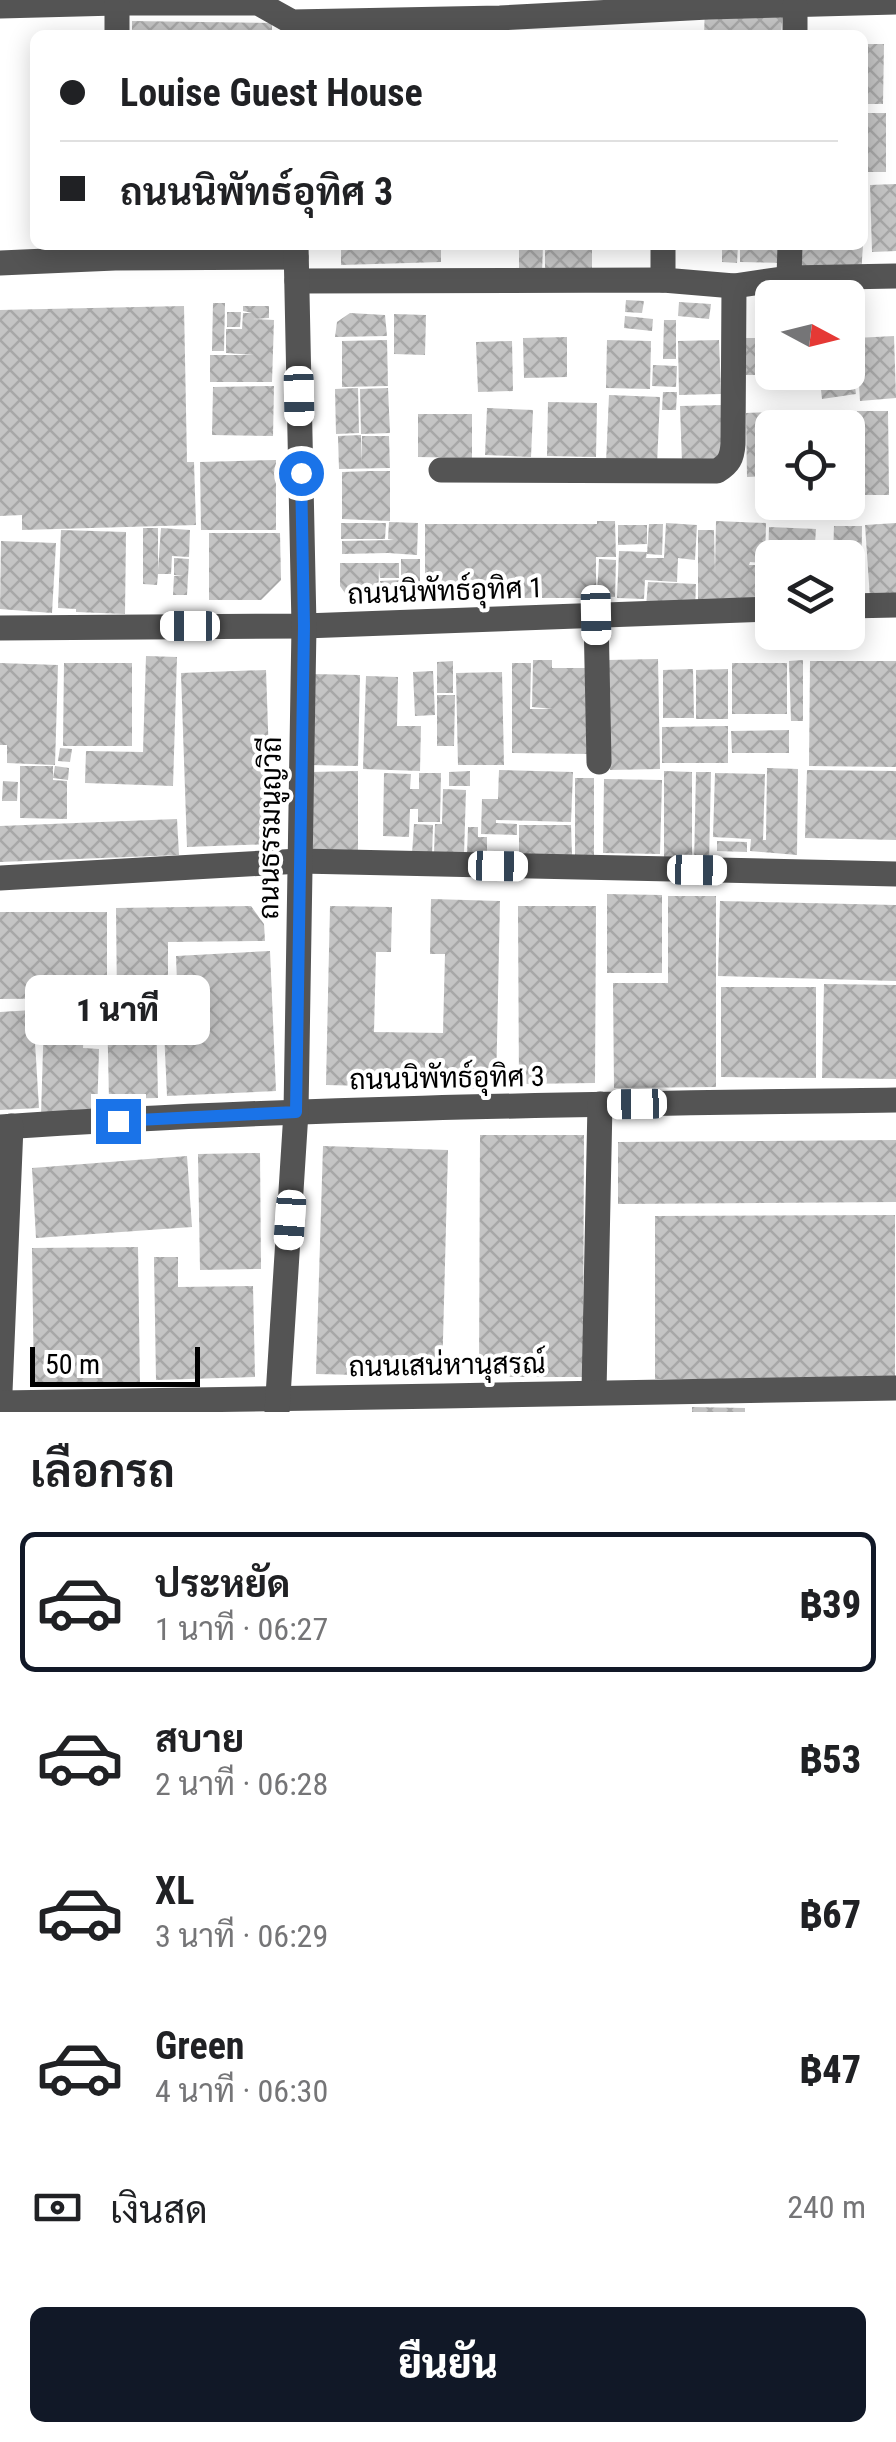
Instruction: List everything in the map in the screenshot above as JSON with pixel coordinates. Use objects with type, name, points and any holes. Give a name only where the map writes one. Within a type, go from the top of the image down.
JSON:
[{"type":"street","points":[[18,4],[258,3],[292,28],[499,9],[663,22],[795,5],[896,2]]},
{"type":"street","points":[[117,3],[117,30]]},
{"type":"street","points":[[794,30],[795,5]]},
{"type":"street","points":[[663,250],[663,280]]},
{"type":"street","points":[[789,278],[790,250]]},
{"type":"street","points":[[0,262],[115,252],[734,286],[789,278],[896,276]]},
{"type":"street","name":"ถนนธรรมนูญวิถี","points":[[277,1406],[296,1112],[304,626],[296,261]]},
{"type":"street","points":[[441,470],[717,470],[728,464],[733,444],[734,286]]},
{"type":"street","points":[[865,605],[896,604]]},
{"type":"street","name":"ถนนนิพัทธ์อุทิศ 1","points":[[0,628],[304,626],[755,610]]},
{"type":"street","points":[[596,615],[599,762]]},
{"type":"street","points":[[0,878],[300,861],[896,874]]},
{"type":"street","name":"ถนนนิพัทธ์อุทิศ 3","points":[[6,1126],[296,1112],[896,1100]]},
{"type":"street","points":[[594,1392],[600,1104]]},
{"type":"street","points":[[0,1392],[6,1126]]},
{"type":"street","name":"ถนนเสน่หานุสรณ์","points":[[0,1403],[277,1406],[594,1392],[896,1388]]},
{"type":"building","points":[[705,8],[783,12],[781,30],[704,30]]},
{"type":"building","points":[[132,21],[272,23],[272,30],[132,30]]},
{"type":"building","points":[[868,44],[884,44],[883,104],[868,104]]},
{"type":"building","points":[[868,113],[886,113],[886,172],[868,172]]},
{"type":"building","points":[[896,184],[896,251],[872,252],[870,185]]},
{"type":"building","points":[[341,250],[441,250],[441,262],[341,265]]},
{"type":"building","points":[[519,250],[543,250],[542,273],[519,273]]},
{"type":"building","points":[[545,250],[592,250],[592,269],[545,269]]},
{"type":"building","points":[[722,250],[738,250],[737,263],[722,262]]},
{"type":"building","points":[[740,250],[788,250],[787,263],[740,262]]},
{"type":"building","points":[[800,250],[863,250],[861,275],[798,270]]},
{"type":"building","points":[[626,300],[644,301],[642,313],[625,312]]},
{"type":"building","points":[[679,302],[711,304],[709,319],[678,316]]},
{"type":"building","points":[[213,303],[225,303],[224,351],[212,351]]},
{"type":"building","points":[[184,306],[187,462],[194,462],[196,525],[22,530],[22,515],[0,516],[0,310]]},
{"type":"building","points":[[243,306],[269,306],[269,318],[253,319],[274,320],[272,382],[210,382],[210,355],[254,355],[226,353],[226,329],[242,329],[243,313],[252,313],[243,311]]},
{"type":"building","points":[[227,312],[241,312],[240,327],[227,327]]},
{"type":"building","points":[[350,313],[385,315],[387,336],[335,337],[337,322]]},
{"type":"building","points":[[394,314],[426,315],[425,355],[394,354]]},
{"type":"building","points":[[625,316],[653,319],[652,331],[624,328]]},
{"type":"building","points":[[664,320],[676,320],[676,359],[663,359]]},
{"type":"building","points":[[894,336],[896,398],[860,401],[859,390],[865,390],[865,338]]},
{"type":"building","points":[[567,337],[567,377],[524,378],[523,338]]},
{"type":"building","points":[[746,338],[755,338],[755,375],[746,375]]},
{"type":"building","points":[[387,340],[388,386],[342,387],[342,341]]},
{"type":"building","points":[[607,340],[651,341],[650,389],[606,388]]},
{"type":"building","points":[[719,340],[721,394],[679,395],[678,341]]},
{"type":"building","points":[[512,341],[513,391],[478,392],[476,342]]},
{"type":"building","points":[[653,365],[677,366],[676,387],[652,386]]},
{"type":"building","points":[[274,386],[273,436],[212,435],[213,387]]},
{"type":"building","points":[[358,388],[359,433],[336,434],[335,389]]},
{"type":"building","points":[[388,388],[390,433],[361,434],[360,389]]},
{"type":"building","points":[[821,390],[855,390],[856,394],[822,399]]},
{"type":"building","points":[[663,392],[677,392],[676,410],[662,410]]},
{"type":"building","points":[[609,395],[660,397],[657,465],[606,463]]},
{"type":"building","points":[[548,402],[597,403],[596,457],[547,456]]},
{"type":"building","points":[[722,405],[723,461],[682,463],[680,406]]},
{"type":"building","points":[[487,408],[533,410],[531,457],[485,455]]},
{"type":"building","points":[[865,411],[888,411],[889,495],[865,495]]},
{"type":"building","points":[[746,413],[755,413],[755,477],[747,477]]},
{"type":"building","points":[[418,414],[472,414],[472,458],[418,457]]},
{"type":"building","points":[[361,435],[361,464],[362,436],[389,436],[390,468],[339,469],[338,436]]},
{"type":"building","points":[[276,460],[276,530],[201,530],[200,462]]},
{"type":"building","points":[[390,471],[390,521],[342,519],[342,472]]},
{"type":"building","points":[[615,521],[616,557],[596,557],[596,598],[425,598],[425,524]]},
{"type":"building","points":[[716,521],[766,523],[766,540],[755,540],[755,562],[749,565],[755,565],[755,600],[698,600],[698,530],[714,530],[715,573]]},
{"type":"building","points":[[389,522],[418,523],[417,555],[342,554],[342,541],[394,540],[388,539]]},
{"type":"building","points":[[341,523],[386,523],[385,539],[341,539]]},
{"type":"building","points":[[666,523],[697,525],[695,560],[678,558],[677,582],[645,580],[644,599],[617,598],[619,551],[647,552],[646,558],[664,558]]},
{"type":"building","points":[[896,523],[896,597],[870,598],[865,525]]},
{"type":"building","points":[[649,524],[663,524],[662,555],[647,554]]},
{"type":"building","points":[[618,525],[647,525],[647,544],[618,545]]},
{"type":"building","points":[[834,526],[862,526],[862,540],[834,540]]},
{"type":"building","points":[[769,527],[816,529],[815,540],[769,540]]},
{"type":"building","points":[[143,528],[158,528],[158,570],[161,528],[190,530],[189,557],[172,556],[171,574],[158,574],[157,585],[143,584]]},
{"type":"building","points":[[61,530],[126,532],[125,614],[58,608]]},
{"type":"building","points":[[209,533],[280,533],[281,580],[261,600],[209,600]]},
{"type":"building","points":[[1,541],[56,543],[52,613],[0,609]]},
{"type":"building","points":[[174,558],[189,559],[187,595],[173,595],[174,576],[183,575],[174,575]]},
{"type":"building","points":[[401,559],[420,559],[420,594],[401,594]]},
{"type":"building","points":[[599,559],[616,560],[615,597],[597,596]]},
{"type":"building","points":[[340,563],[399,563],[399,578],[380,578],[379,568],[378,603],[352,603],[340,586]]},
{"type":"building","points":[[399,580],[400,598],[380,598],[380,581]]},
{"type":"building","points":[[648,582],[696,584],[695,609],[646,607]]},
{"type":"building","points":[[146,656],[177,657],[173,786],[85,783],[86,751],[143,752]]},
{"type":"building","points":[[658,659],[660,769],[610,770],[608,660]]},
{"type":"building","points":[[533,660],[552,660],[552,668],[592,668],[591,754],[512,753],[512,663],[531,663],[530,709],[553,709],[532,707]]},
{"type":"building","points":[[803,660],[803,721],[791,721],[789,661]]},
{"type":"building","points":[[453,661],[453,693],[437,693],[437,662]]},
{"type":"building","points":[[810,661],[896,661],[896,767],[809,766]]},
{"type":"building","points":[[0,663],[58,665],[55,765],[7,763],[7,745],[0,745]]},
{"type":"building","points":[[64,663],[132,663],[132,746],[63,746]]},
{"type":"building","points":[[732,663],[787,663],[787,714],[732,714]]},
{"type":"building","points":[[693,669],[694,718],[663,718],[663,670]]},
{"type":"building","points":[[728,669],[728,719],[696,719],[696,670]]},
{"type":"building","points":[[266,670],[272,844],[187,847],[181,673]]},
{"type":"building","points":[[433,671],[435,715],[415,716],[413,672]]},
{"type":"building","points":[[502,672],[504,765],[458,765],[456,673]]},
{"type":"building","points":[[311,674],[360,675],[358,766],[309,765]]},
{"type":"building","points":[[366,676],[398,677],[397,726],[421,726],[420,771],[363,769]]},
{"type":"building","points":[[437,695],[455,695],[454,746],[437,746]]},
{"type":"building","points":[[728,726],[728,763],[662,763],[662,727]]},
{"type":"building","points":[[789,730],[789,753],[732,753],[731,731]]},
{"type":"building","points":[[60,748],[72,749],[70,762],[58,761]]},
{"type":"building","points":[[20,766],[53,766],[53,780],[67,781],[67,819],[20,818]]},
{"type":"building","points":[[55,766],[69,768],[68,780],[53,778]]},
{"type":"building","points":[[767,768],[798,769],[797,855],[750,851],[751,839],[713,837],[715,773],[765,774],[766,840]]},
{"type":"building","points":[[499,770],[573,772],[571,822],[496,820],[517,824],[517,835],[481,834],[482,799],[498,799]]},
{"type":"building","points":[[807,770],[896,771],[896,840],[805,838]]},
{"type":"building","points":[[358,771],[358,855],[306,849],[311,772]]},
{"type":"building","points":[[470,771],[470,786],[449,786],[449,772]]},
{"type":"building","points":[[664,771],[692,772],[692,864],[664,863]]},
{"type":"building","points":[[696,772],[711,772],[709,865],[694,865]]},
{"type":"building","points":[[384,773],[411,774],[410,789],[419,789],[419,773],[441,773],[440,822],[418,822],[418,809],[410,809],[409,837],[383,836]]},
{"type":"building","points":[[575,778],[594,778],[594,855],[575,855]]},
{"type":"building","points":[[604,779],[662,780],[660,854],[603,853]]},
{"type":"building","points":[[3,781],[18,782],[17,801],[2,801]]},
{"type":"building","points":[[443,789],[466,790],[464,855],[434,854],[435,824],[442,824]]},
{"type":"building","points":[[177,819],[179,855],[0,862],[0,826]]},
{"type":"building","points":[[414,824],[433,825],[432,856],[412,855]]},
{"type":"building","points":[[519,825],[571,825],[572,856],[519,857]]},
{"type":"building","points":[[468,827],[478,827],[478,837],[487,837],[487,854],[467,854]]},
{"type":"building","points":[[717,841],[747,842],[747,852],[717,851]]},
{"type":"building","points":[[607,894],[662,895],[662,973],[607,973]]},
{"type":"building","points":[[668,896],[716,896],[716,1087],[614,1088],[613,983],[668,983]]},
{"type":"building","points":[[431,899],[500,901],[496,1089],[326,1085],[330,906],[392,907],[391,952],[376,952],[374,1032],[443,1033],[445,954],[430,954]]},
{"type":"building","points":[[720,901],[896,905],[896,981],[718,976]]},
{"type":"building","points":[[251,906],[264,924],[265,941],[168,942],[168,999],[117,1000],[116,908]]},
{"type":"building","points":[[518,906],[596,906],[595,1083],[519,1084]]},
{"type":"building","points":[[0,912],[107,912],[107,998],[0,999]]},
{"type":"building","points":[[270,951],[276,1091],[167,1096],[163,1008],[178,1008],[176,956]]},
{"type":"building","points":[[824,984],[896,985],[896,1079],[822,1078]]},
{"type":"building","points":[[721,987],[816,987],[816,1078],[721,1077]]},
{"type":"building","points":[[156,1006],[158,1098],[109,1099],[107,1007]]},
{"type":"building","points":[[33,1010],[39,1108],[0,1110],[0,1012]]},
{"type":"building","points":[[44,1016],[68,1016],[67,1027],[84,1028],[83,1048],[99,1049],[97,1117],[41,1116]]},
{"type":"building","points":[[480,1135],[584,1135],[583,1377],[479,1377]]},
{"type":"building","points":[[896,1140],[896,1202],[618,1204],[618,1142]]},
{"type":"building","points":[[323,1146],[448,1150],[442,1377],[316,1374]]},
{"type":"building","points":[[260,1153],[261,1269],[200,1270],[198,1154]]},
{"type":"building","points":[[187,1156],[192,1227],[36,1238],[32,1168]]},
{"type":"building","points":[[895,1215],[895,1379],[655,1379],[655,1216]]},
{"type":"building","points":[[138,1247],[140,1385],[34,1387],[32,1248]]},
{"type":"building","points":[[154,1257],[178,1257],[178,1287],[253,1286],[255,1377],[156,1380]]},
{"type":"building","points":[[692,1407],[745,1408],[745,1412],[692,1412]]},
{"type":"route","points":[[118,1121],[296,1112],[304,626],[301,473]]}]
